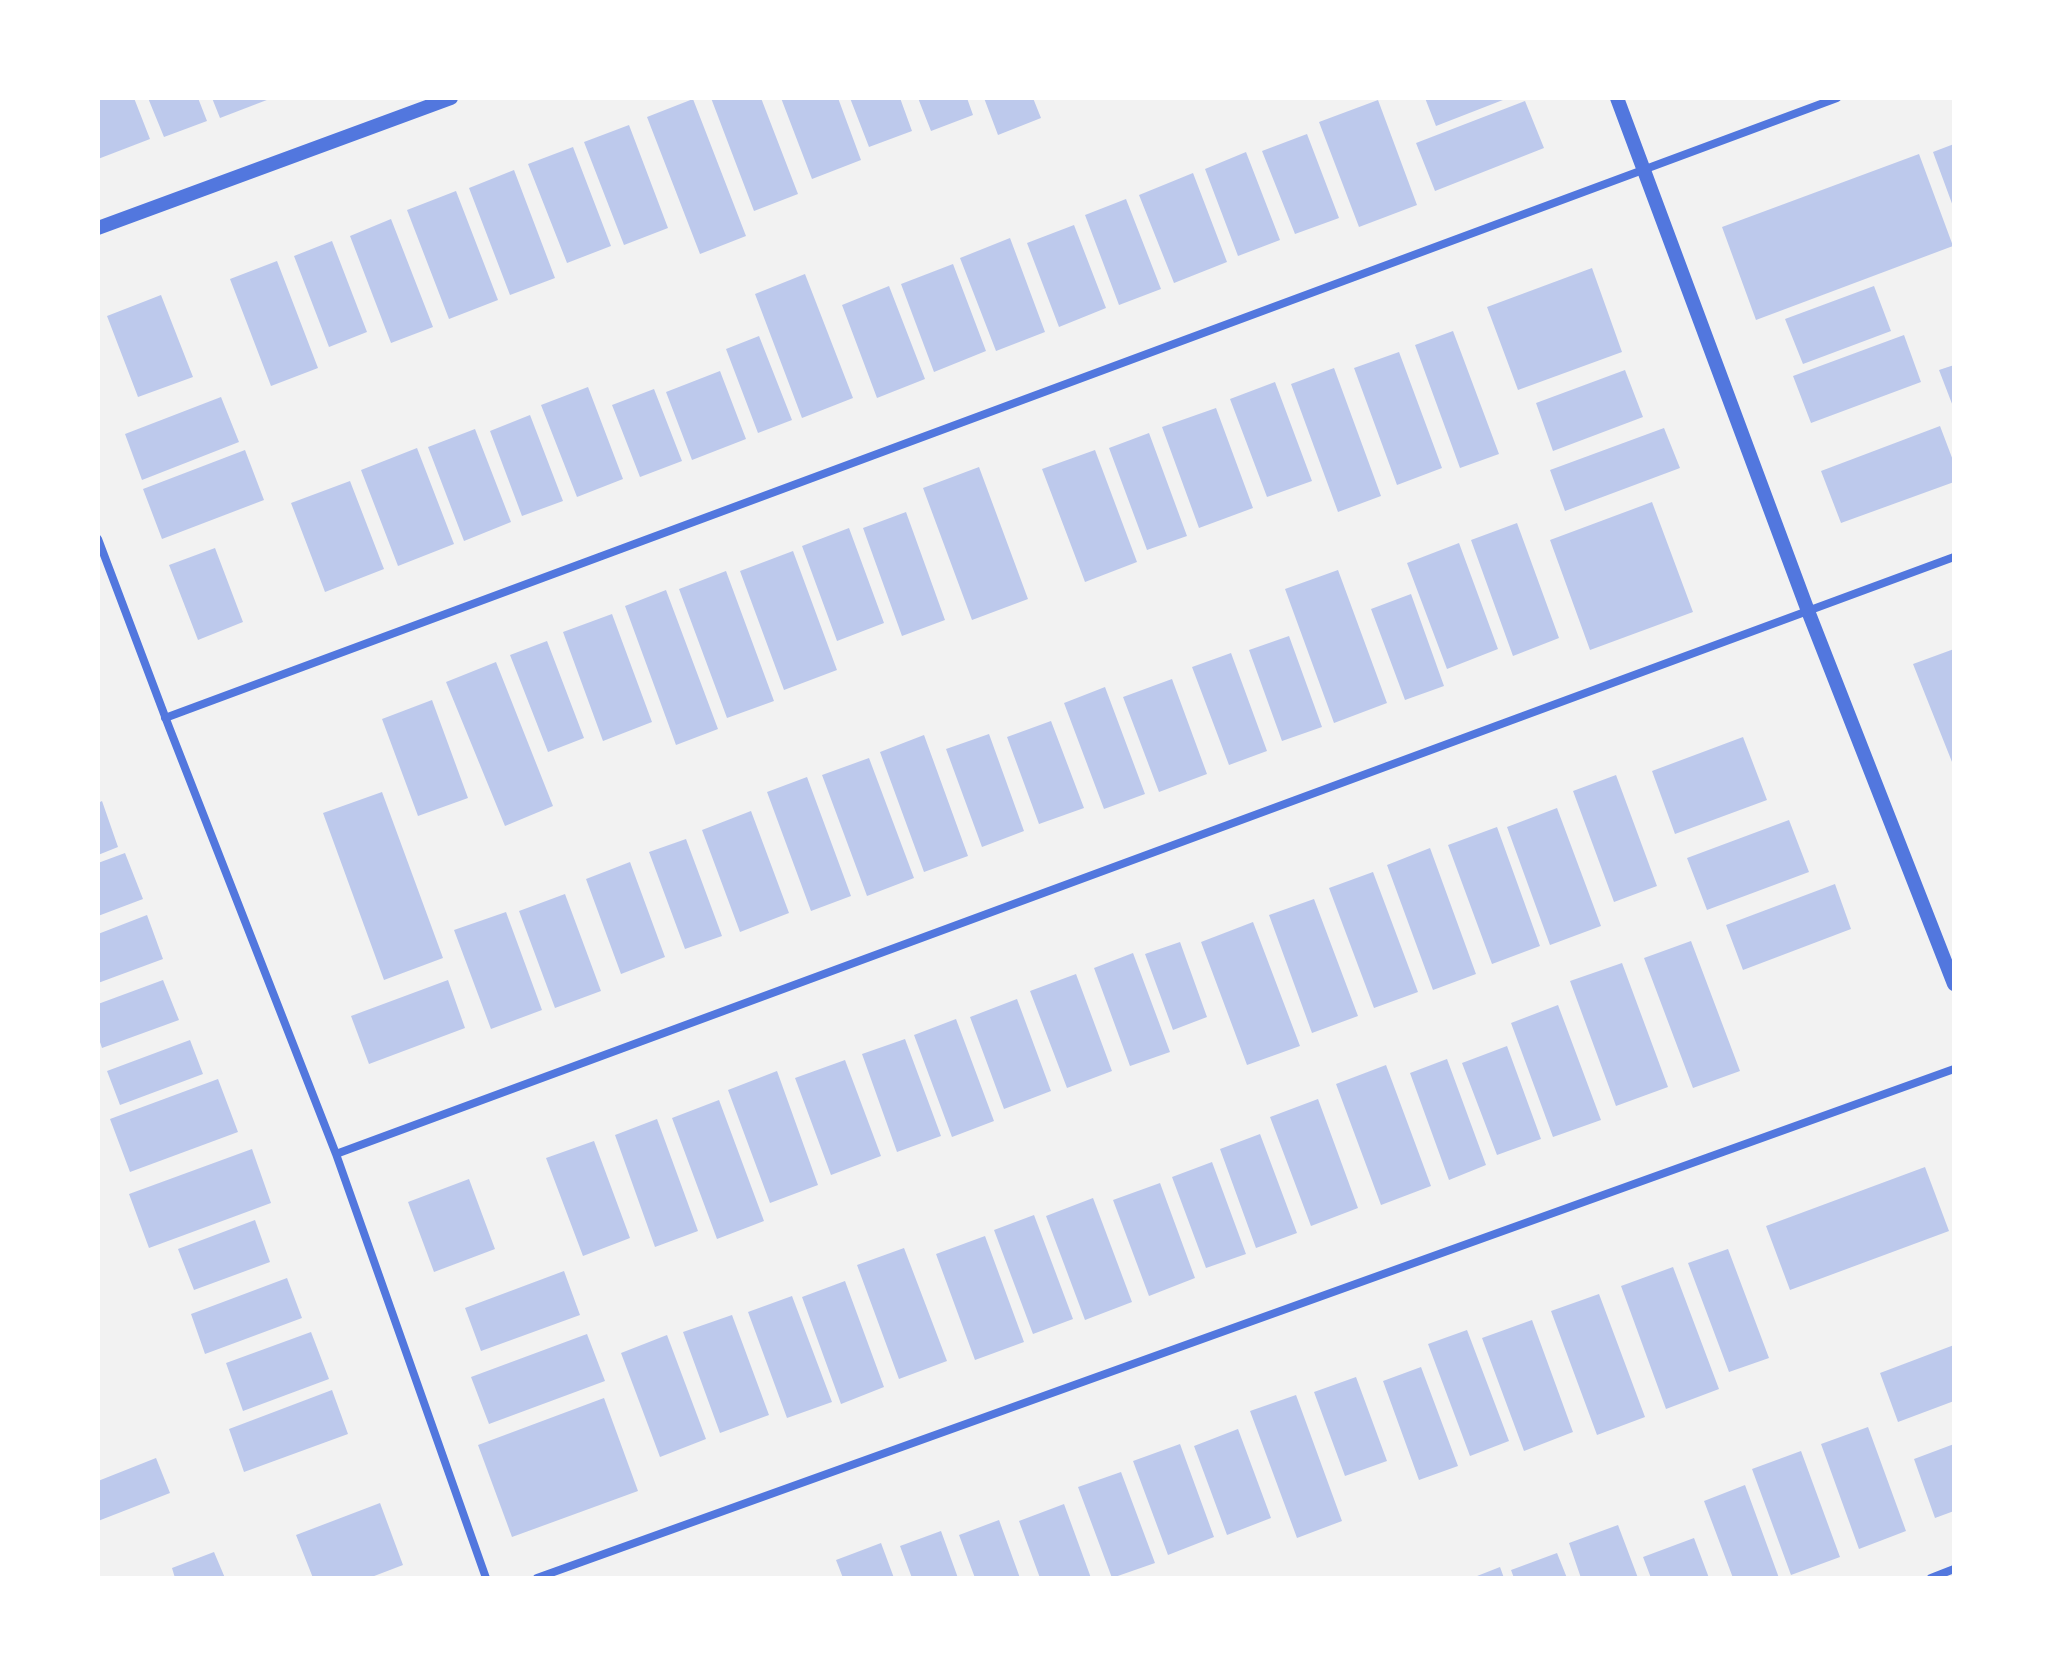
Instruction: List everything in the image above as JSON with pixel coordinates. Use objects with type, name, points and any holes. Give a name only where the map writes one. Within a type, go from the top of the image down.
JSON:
[{"type":"street","points":[[98,228],[451,98]]},
{"type":"street","points":[[1617,98],[1808,611],[1954,984]]},
{"type":"street","points":[[165,718],[1837,98]]},
{"type":"street","points":[[98,539],[336,1154],[486,1578]]},
{"type":"street","points":[[336,1154],[1954,557]]},
{"type":"street","points":[[537,1578],[1954,1069]]},
{"type":"street","points":[[1931,1578],[1954,1569]]},
{"type":"building","points":[[98,98],[134,98],[150,139],[98,159]]},
{"type":"building","points":[[148,98],[198,98],[207,121],[164,137]]},
{"type":"building","points":[[212,98],[272,98],[220,118]]},
{"type":"building","points":[[711,98],[761,98],[798,194],[754,211]]},
{"type":"building","points":[[781,98],[838,98],[861,160],[812,179]]},
{"type":"building","points":[[850,98],[900,98],[912,131],[869,147]]},
{"type":"building","points":[[918,98],[967,98],[973,115],[931,131]]},
{"type":"building","points":[[984,98],[1033,98],[1041,118],[998,135]]},
{"type":"building","points":[[1425,98],[1508,98],[1436,126]]},
{"type":"building","points":[[693,99],[746,236],[700,254],[647,117]]},
{"type":"building","points":[[1378,100],[1417,205],[1359,227],[1319,122]]},
{"type":"building","points":[[1525,101],[1544,148],[1435,191],[1416,143]]},
{"type":"building","points":[[629,125],[668,228],[624,245],[584,142]]},
{"type":"building","points":[[1307,134],[1339,218],[1295,234],[1262,151]]},
{"type":"building","points":[[1954,144],[1954,209],[1933,152]]},
{"type":"building","points":[[573,147],[611,246],[567,263],[528,164]]},
{"type":"building","points":[[1246,152],[1280,240],[1238,256],[1205,169]]},
{"type":"building","points":[[1919,154],[1953,246],[1756,320],[1722,227]]},
{"type":"building","points":[[514,170],[555,278],[510,295],[469,188]]},
{"type":"building","points":[[1193,173],[1227,262],[1174,283],[1139,195]]},
{"type":"building","points":[[456,191],[498,300],[449,319],[407,210]]},
{"type":"building","points":[[1126,199],[1161,289],[1119,305],[1085,215]]},
{"type":"building","points":[[391,219],[433,327],[391,343],[350,236]]},
{"type":"building","points":[[1074,225],[1106,308],[1059,327],[1027,243]]},
{"type":"building","points":[[1010,238],[1045,332],[996,351],[960,258]]},
{"type":"building","points":[[332,241],[367,332],[329,347],[294,256]]},
{"type":"building","points":[[277,261],[318,368],[271,386],[230,279]]},
{"type":"building","points":[[953,264],[986,351],[934,372],[901,284]]},
{"type":"building","points":[[1592,268],[1622,352],[1518,390],[1487,307]]},
{"type":"building","points":[[805,274],[853,398],[802,418],[755,294]]},
{"type":"building","points":[[889,286],[925,379],[877,398],[842,305]]},
{"type":"building","points":[[1874,286],[1891,331],[1803,364],[1785,319]]},
{"type":"building","points":[[161,295],[193,377],[138,397],[107,316]]},
{"type":"building","points":[[1453,331],[1499,454],[1460,468],[1415,345]]},
{"type":"building","points":[[1904,335],[1921,382],[1811,423],[1793,376]]},
{"type":"building","points":[[759,336],[792,420],[758,433],[726,349]]},
{"type":"building","points":[[1399,352],[1442,468],[1397,485],[1354,368]]},
{"type":"building","points":[[1954,365],[1954,409],[1939,370]]},
{"type":"building","points":[[1334,368],[1381,496],[1338,512],[1291,384]]},
{"type":"building","points":[[1625,370],[1643,417],[1553,451],[1536,403]]},
{"type":"building","points":[[720,371],[746,439],[692,460],[666,392]]},
{"type":"building","points":[[1275,382],[1312,481],[1267,497],[1230,399]]},
{"type":"building","points":[[588,387],[623,479],[577,497],[541,405]]},
{"type":"building","points":[[654,389],[682,461],[640,477],[612,405]]},
{"type":"building","points":[[221,397],[239,442],[142,480],[125,434]]},
{"type":"building","points":[[1216,408],[1253,508],[1199,528],[1162,427]]},
{"type":"building","points":[[530,415],[563,501],[522,516],[490,431]]},
{"type":"building","points":[[1940,426],[1954,463],[1954,482],[1841,523],[1821,471]]},
{"type":"building","points":[[1664,428],[1680,468],[1565,511],[1550,470]]},
{"type":"building","points":[[475,429],[511,522],[464,541],[428,447]]},
{"type":"building","points":[[1149,433],[1187,536],[1147,550],[1109,448]]},
{"type":"building","points":[[417,448],[454,544],[398,566],[361,470]]},
{"type":"building","points":[[245,450],[264,500],[162,539],[143,489]]},
{"type":"building","points":[[1095,450],[1137,562],[1085,582],[1042,469]]},
{"type":"building","points":[[979,467],[1028,599],[972,620],[923,488]]},
{"type":"building","points":[[350,481],[384,569],[325,592],[291,503]]},
{"type":"building","points":[[1652,502],[1693,612],[1590,650],[1550,540]]},
{"type":"building","points":[[906,512],[945,620],[902,636],[863,528]]},
{"type":"building","points":[[1517,523],[1559,638],[1513,656],[1471,540]]},
{"type":"building","points":[[849,528],[884,623],[837,641],[802,546]]},
{"type":"building","points":[[1459,543],[1498,649],[1447,669],[1407,563]]},
{"type":"building","points":[[215,548],[243,622],[198,640],[169,565]]},
{"type":"building","points":[[793,551],[837,670],[784,690],[740,571]]},
{"type":"building","points":[[1338,570],[1387,703],[1334,723],[1285,589]]},
{"type":"building","points":[[726,571],[774,701],[727,718],[679,589]]},
{"type":"building","points":[[666,590],[718,729],[676,745],[625,606]]},
{"type":"building","points":[[1411,594],[1444,686],[1405,700],[1371,609]]},
{"type":"building","points":[[612,614],[652,722],[603,741],[563,632]]},
{"type":"building","points":[[1289,636],[1322,727],[1282,741],[1249,650]]},
{"type":"building","points":[[547,641],[584,738],[548,752],[510,655]]},
{"type":"building","points":[[1954,649],[1954,767],[1913,664]]},
{"type":"building","points":[[1231,653],[1267,751],[1229,765],[1192,667]]},
{"type":"building","points":[[496,662],[553,806],[505,826],[446,682]]},
{"type":"building","points":[[1172,679],[1207,774],[1159,792],[1123,697]]},
{"type":"building","points":[[1105,687],[1145,794],[1104,809],[1064,703]]},
{"type":"building","points":[[432,700],[468,798],[418,816],[382,719]]},
{"type":"building","points":[[1051,721],[1084,808],[1039,824],[1007,737]]},
{"type":"building","points":[[989,734],[1024,831],[982,847],[946,749]]},
{"type":"building","points":[[924,735],[968,856],[924,872],[880,752]]},
{"type":"building","points":[[1743,737],[1767,800],[1675,834],[1652,771]]},
{"type":"building","points":[[869,758],[914,878],[867,896],[822,775]]},
{"type":"building","points":[[1616,775],[1657,886],[1614,902],[1573,791]]},
{"type":"building","points":[[807,777],[851,896],[811,911],[767,792]]},
{"type":"building","points":[[382,792],[443,958],[384,980],[323,813]]},
{"type":"building","points":[[102,801],[118,847],[98,855],[98,803]]},
{"type":"building","points":[[1557,808],[1601,926],[1550,945],[1507,827]]},
{"type":"building","points":[[751,811],[789,913],[740,932],[702,830]]},
{"type":"building","points":[[1789,820],[1809,872],[1707,910],[1687,858]]},
{"type":"building","points":[[1497,827],[1540,946],[1492,964],[1448,845]]},
{"type":"building","points":[[686,839],[722,936],[685,949],[649,852]]},
{"type":"building","points":[[1430,848],[1476,974],[1433,990],[1387,865]]},
{"type":"building","points":[[125,853],[143,899],[98,916],[98,863]]},
{"type":"building","points":[[630,862],[665,957],[621,974],[586,879]]},
{"type":"building","points":[[1373,872],[1418,992],[1374,1008],[1329,888]]},
{"type":"building","points":[[1835,884],[1851,929],[1743,970],[1726,925]]},
{"type":"building","points":[[565,894],[601,991],[555,1008],[519,911]]},
{"type":"building","points":[[1314,899],[1358,1016],[1312,1033],[1269,915]]},
{"type":"building","points":[[506,912],[542,1010],[491,1029],[454,930]]},
{"type":"building","points":[[147,915],[163,959],[98,983],[98,934]]},
{"type":"building","points":[[1253,922],[1300,1046],[1247,1065],[1201,942]]},
{"type":"building","points":[[1691,941],[1740,1071],[1693,1088],[1644,958]]},
{"type":"building","points":[[1180,942],[1207,1017],[1173,1030],[1145,954]]},
{"type":"building","points":[[1133,953],[1170,1052],[1130,1066],[1094,968]]},
{"type":"building","points":[[1622,963],[1668,1087],[1616,1106],[1570,981]]},
{"type":"building","points":[[1076,974],[1112,1071],[1067,1088],[1030,991]]},
{"type":"building","points":[[163,980],[179,1020],[102,1048],[98,1036],[98,1004]]},
{"type":"building","points":[[448,980],[465,1028],[369,1064],[351,1016]]},
{"type":"building","points":[[1017,999],[1051,1091],[1004,1109],[970,1017]]},
{"type":"building","points":[[1558,1005],[1601,1120],[1553,1137],[1511,1023]]},
{"type":"building","points":[[956,1019],[994,1121],[952,1137],[914,1035]]},
{"type":"building","points":[[905,1039],[941,1136],[897,1152],[862,1054]]},
{"type":"building","points":[[190,1040],[203,1074],[120,1105],[107,1071]]},
{"type":"building","points":[[1507,1046],[1541,1139],[1497,1155],[1462,1063]]},
{"type":"building","points":[[1447,1059],[1486,1165],[1449,1180],[1410,1073]]},
{"type":"building","points":[[845,1060],[881,1156],[831,1175],[795,1078]]},
{"type":"building","points":[[1386,1065],[1431,1186],[1381,1205],[1336,1084]]},
{"type":"building","points":[[777,1071],[818,1185],[770,1203],[728,1090]]},
{"type":"building","points":[[218,1079],[238,1132],[130,1172],[110,1119]]},
{"type":"building","points":[[1318,1099],[1358,1208],[1311,1226],[1270,1117]]},
{"type":"building","points":[[719,1100],[764,1221],[717,1239],[672,1118]]},
{"type":"building","points":[[657,1119],[698,1231],[655,1247],[615,1135]]},
{"type":"building","points":[[1260,1134],[1297,1233],[1256,1248],[1220,1149]]},
{"type":"building","points":[[594,1141],[630,1238],[583,1256],[546,1158]]},
{"type":"building","points":[[252,1149],[271,1203],[149,1248],[129,1194]]},
{"type":"building","points":[[1212,1162],[1246,1254],[1206,1268],[1172,1177]]},
{"type":"building","points":[[1925,1167],[1949,1231],[1790,1290],[1766,1226]]},
{"type":"building","points":[[469,1179],[495,1249],[434,1272],[408,1202]]},
{"type":"building","points":[[1160,1183],[1195,1278],[1149,1296],[1113,1200]]},
{"type":"building","points":[[1093,1198],[1132,1302],[1085,1320],[1046,1216]]},
{"type":"building","points":[[1034,1215],[1073,1319],[1033,1334],[994,1230]]},
{"type":"building","points":[[255,1220],[270,1262],[194,1290],[178,1249]]},
{"type":"building","points":[[985,1236],[1024,1342],[975,1360],[936,1254]]},
{"type":"building","points":[[904,1248],[947,1361],[899,1379],[857,1265]]},
{"type":"building","points":[[1728,1249],[1769,1358],[1729,1372],[1688,1263]]},
{"type":"building","points":[[1673,1267],[1719,1389],[1666,1409],[1621,1286]]},
{"type":"building","points":[[564,1271],[580,1315],[481,1351],[465,1308]]},
{"type":"building","points":[[287,1278],[302,1318],[205,1354],[191,1314]]},
{"type":"building","points":[[845,1281],[884,1387],[841,1404],[802,1297]]},
{"type":"building","points":[[1599,1294],[1645,1417],[1597,1435],[1551,1311]]},
{"type":"building","points":[[792,1296],[832,1402],[787,1418],[748,1312]]},
{"type":"building","points":[[732,1315],[769,1415],[720,1433],[683,1332]]},
{"type":"building","points":[[1532,1320],[1573,1432],[1524,1451],[1482,1338]]},
{"type":"building","points":[[1467,1330],[1509,1441],[1470,1456],[1428,1344]]},
{"type":"building","points":[[311,1332],[329,1379],[243,1411],[226,1363]]},
{"type":"building","points":[[587,1334],[605,1381],[489,1424],[471,1377]]},
{"type":"building","points":[[667,1335],[706,1439],[660,1457],[621,1353]]},
{"type":"building","points":[[1954,1345],[1954,1401],[1898,1422],[1880,1373]]},
{"type":"building","points":[[1421,1367],[1458,1466],[1419,1480],[1383,1381]]},
{"type":"building","points":[[1356,1377],[1387,1461],[1345,1476],[1314,1392]]},
{"type":"building","points":[[332,1390],[348,1434],[244,1472],[229,1429]]},
{"type":"building","points":[[1296,1395],[1342,1521],[1297,1538],[1250,1411]]},
{"type":"building","points":[[604,1398],[638,1491],[512,1537],[478,1445]]},
{"type":"building","points":[[1868,1427],[1906,1531],[1859,1549],[1821,1444]]},
{"type":"building","points":[[1238,1429],[1271,1518],[1227,1535],[1194,1446]]},
{"type":"building","points":[[1180,1444],[1214,1537],[1168,1555],[1133,1461]]},
{"type":"building","points":[[1954,1444],[1954,1511],[1935,1518],[1914,1459]]},
{"type":"building","points":[[1801,1451],[1840,1557],[1791,1575],[1752,1469]]},
{"type":"building","points":[[156,1458],[170,1493],[98,1521],[98,1481]]},
{"type":"building","points":[[1121,1472],[1155,1563],[1112,1578],[1078,1487]]},
{"type":"building","points":[[1745,1485],[1779,1578],[1733,1578],[1704,1501]]},
{"type":"building","points":[[380,1503],[403,1565],[369,1578],[313,1578],[296,1535]]},
{"type":"building","points":[[1064,1504],[1091,1578],[1040,1578],[1019,1521]]},
{"type":"building","points":[[999,1520],[1020,1578],[975,1578],[959,1535]]},
{"type":"building","points":[[1618,1525],[1638,1578],[1581,1578],[1569,1543]]},
{"type":"building","points":[[941,1531],[958,1578],[912,1578],[900,1546]]},
{"type":"building","points":[[1694,1538],[1709,1578],[1651,1578],[1643,1557]]},
{"type":"building","points":[[881,1543],[894,1578],[843,1578],[836,1560]]},
{"type":"building","points":[[214,1552],[225,1578],[175,1578],[172,1568]]},
{"type":"building","points":[[1557,1553],[1567,1578],[1514,1578],[1511,1570]]},
{"type":"building","points":[[1500,1567],[1504,1578],[1472,1578]]}]
